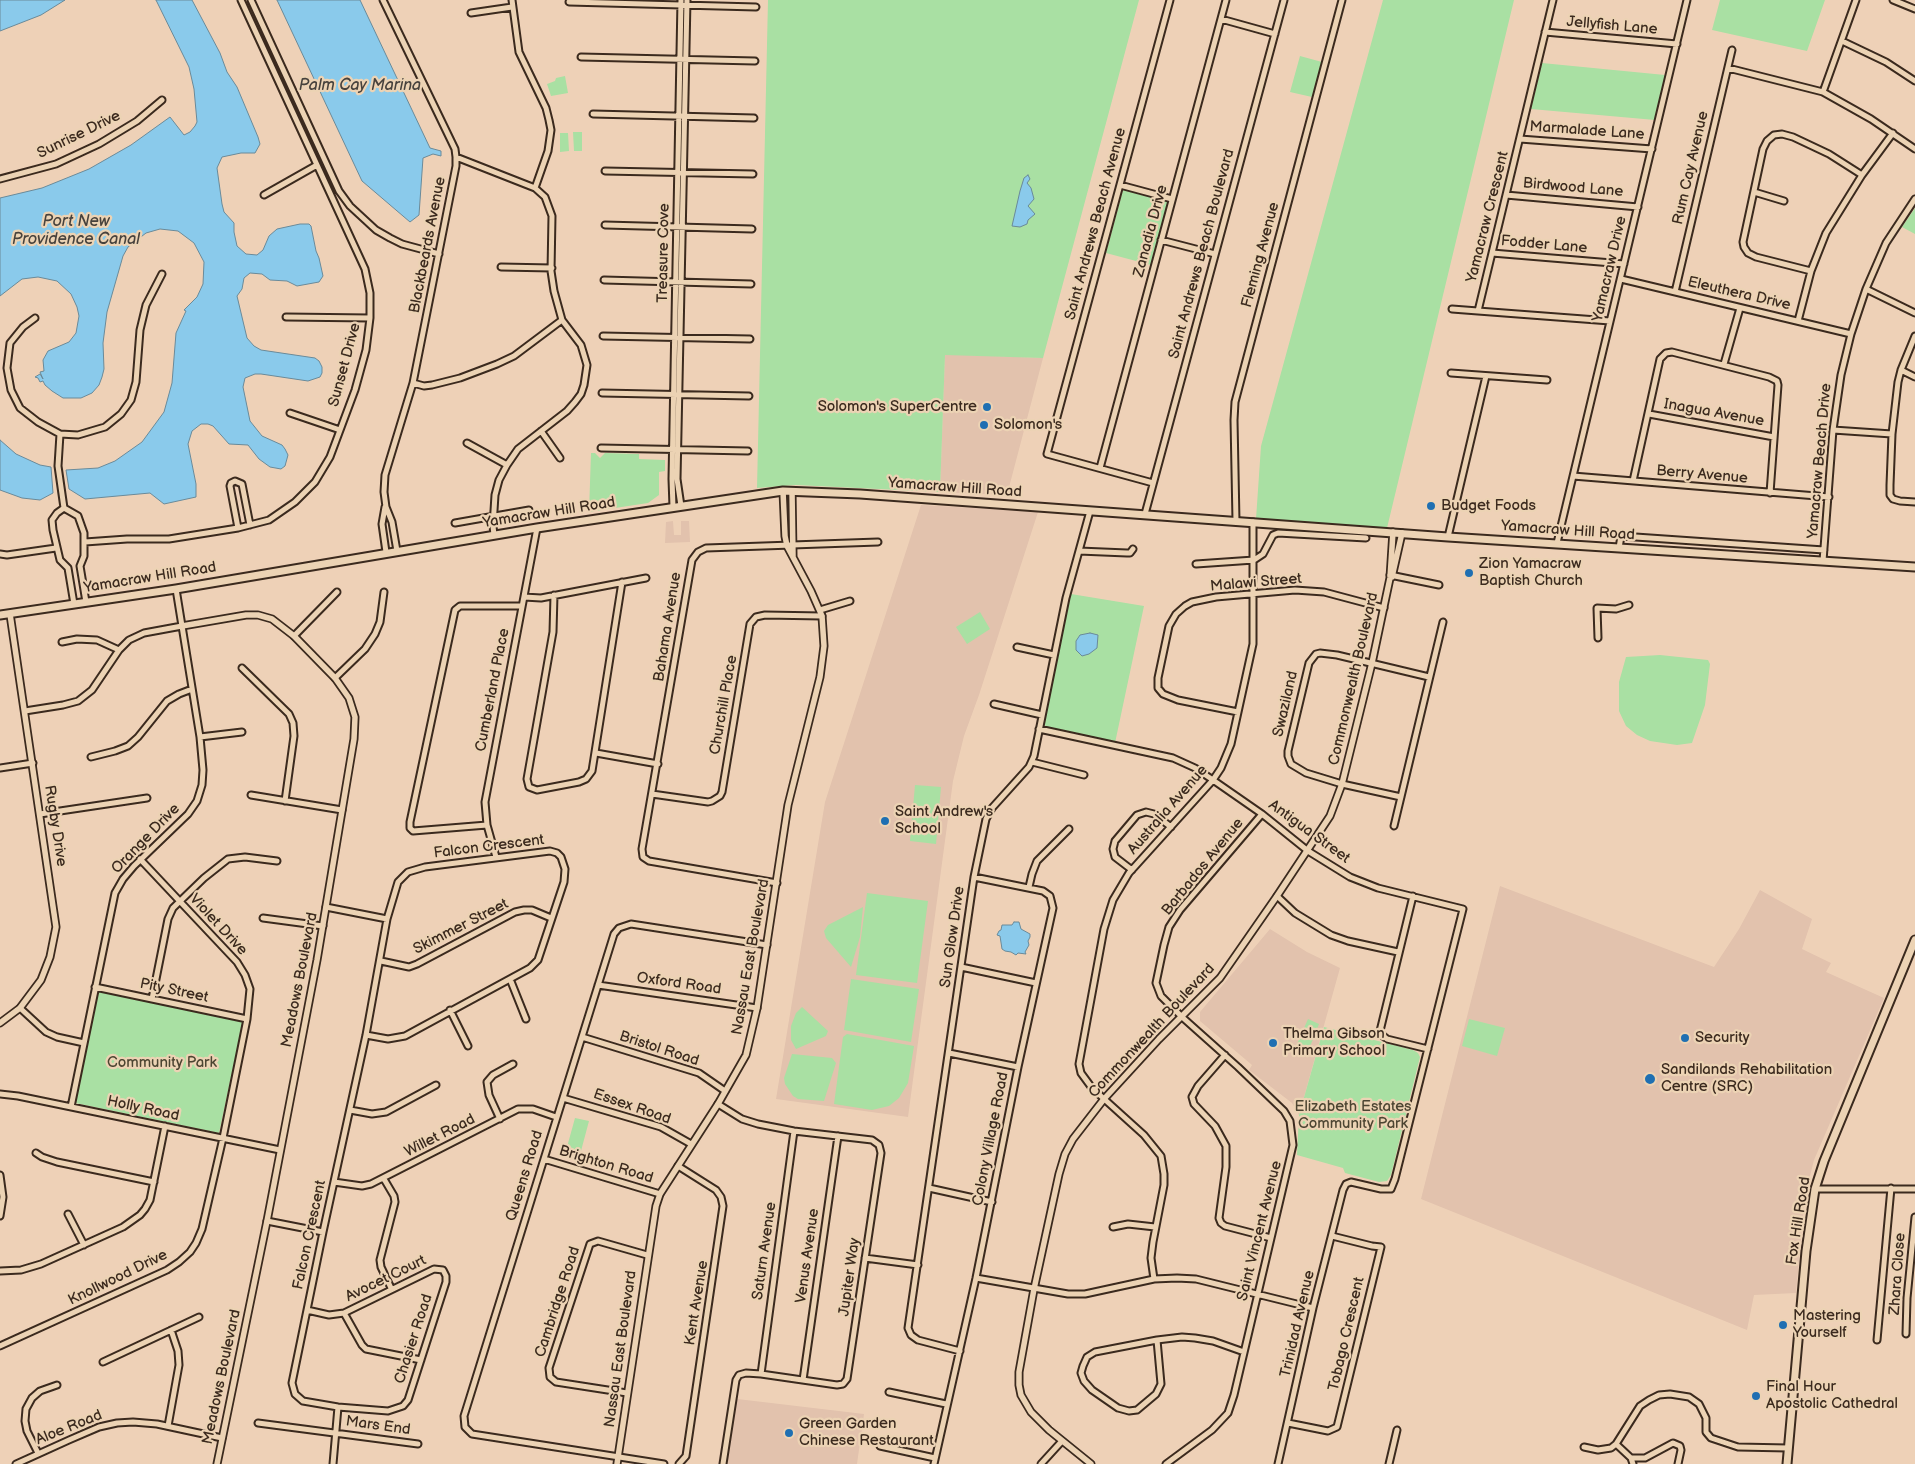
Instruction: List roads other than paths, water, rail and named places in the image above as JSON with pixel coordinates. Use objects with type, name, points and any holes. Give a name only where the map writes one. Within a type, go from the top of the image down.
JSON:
[{"type":"main road","name":"Yamacraw Hill Road","points":[[0,615],[176,589],[537,528],[783,491],[1145,514],[1915,568]]},
{"type":"main road","name":"Fox Hill Road","points":[[1787,1464],[1806,1251],[1815,1189],[1824,1161],[1915,940]]},
{"type":"street","name":"Sunset Drive","points":[[85,542],[127,539],[169,540],[250,526],[269,520],[295,502],[315,482],[330,457],[355,390],[366,350],[370,318],[370,293],[365,269],[241,0]]},
{"type":"street","points":[[251,0],[339,191],[350,206],[376,230],[390,238],[402,244],[439,254]]},
{"type":"street","name":"Blackbeards Avenue","points":[[383,0],[455,149],[456,157],[456,166],[413,383],[385,475],[384,492],[386,507],[392,522],[397,551]]},
{"type":"street","points":[[512,0],[519,52],[546,108],[549,120],[548,151],[534,188]]},
{"type":"street","name":"Saint Andrews Beach Avenue","points":[[1100,468],[1047,454],[1170,0]]},
{"type":"street","name":"Zanadia Drive","points":[[1100,468],[1226,0]]},
{"type":"street","name":"Saint Andrews Beach Boulevard","points":[[1145,514],[1284,0]]},
{"type":"street","name":"Fleming Avenue","points":[[1236,521],[1235,402],[1342,0]]},
{"type":"street","name":"Yamacraw Crescent","points":[[1478,311],[1553,0]]},
{"type":"street","name":"Yamacraw Drive","points":[[1557,543],[1687,0]]},
{"type":"street","points":[[1823,92],[1856,0]]},
{"type":"street","points":[[1893,0],[1915,9]]},
{"type":"street","points":[[569,2],[684,3],[756,7]]},
{"type":"street","name":"Treasure Cove","points":[[677,507],[675,450],[684,3]]},
{"type":"street","points":[[471,13],[512,7]]},
{"type":"street","points":[[1221,20],[1275,34]]},
{"type":"street","name":"Jellyfish Lane","points":[[1545,32],[1676,44]]},
{"type":"street","points":[[1842,41],[1881,59],[1915,81]]},
{"type":"street","name":"Rum Cay Avenue","points":[[1675,292],[1732,50]]},
{"type":"street","points":[[581,57],[756,61]]},
{"type":"street","points":[[1728,68],[1823,92],[1836,98],[1915,148]]},
{"type":"street","name":"Sunrise Drive","points":[[0,180],[56,164],[98,144],[137,121],[162,100]]},
{"type":"street","points":[[593,114],[754,118]]},
{"type":"street","points":[[1798,321],[1811,271],[1826,233],[1862,175],[1893,133]]},
{"type":"street","points":[[1811,271],[1756,257],[1748,253],[1744,248],[1743,242],[1763,149],[1767,141],[1774,135],[1782,134],[1806,142],[1862,175]]},
{"type":"street","name":"Marmalade Lane","points":[[1520,139],[1652,149]]},
{"type":"street","points":[[456,157],[534,188],[546,197],[552,216],[554,290],[562,320],[581,345],[587,365],[587,376],[581,394],[575,402],[518,449],[507,465],[497,488],[493,517],[494,535]]},
{"type":"street","points":[[264,195],[317,164]]},
{"type":"street","points":[[605,171],[753,174]]},
{"type":"street","points":[[1120,185],[1172,199]]},
{"type":"street","points":[[1754,192],[1784,200]]},
{"type":"street","name":"Birdwood Lane","points":[[1506,195],[1638,207]]},
{"type":"street","name":"Yamacraw Beach Drive","points":[[1823,561],[1833,430],[1841,375],[1850,334],[1866,289],[1886,243],[1915,200]]},
{"type":"street","points":[[606,225],[752,229]]},
{"type":"street","points":[[1161,240],[1215,254]]},
{"type":"street","name":"Fodder Lane","points":[[1492,254],[1624,264]]},
{"type":"street","points":[[500,267],[552,268]]},
{"type":"street","points":[[35,318],[23,327],[10,342],[7,368],[11,390],[20,408],[38,422],[60,434],[78,435],[106,427],[121,414],[131,400],[136,382],[140,330],[146,305],[162,274]]},
{"type":"street","name":"Eleuthera Drive","points":[[1621,279],[1850,334]]},
{"type":"street","points":[[604,280],[751,284]]},
{"type":"street","points":[[1866,289],[1915,314]]},
{"type":"street","points":[[1724,364],[1740,308]]},
{"type":"street","points":[[1452,309],[1610,321]]},
{"type":"street","points":[[286,317],[370,318]]},
{"type":"street","points":[[413,383],[424,386],[432,385],[480,371],[514,356],[562,320]]},
{"type":"street","points":[[603,336],[750,339]]},
{"type":"street","points":[[1915,336],[1901,370],[1892,434],[1890,495],[1897,501],[1915,502]]},
{"type":"street","points":[[1633,481],[1660,359],[1666,353],[1672,352],[1724,364],[1777,381],[1770,493]]},
{"type":"street","points":[[1901,370],[1915,377]]},
{"type":"street","points":[[1452,372],[1546,380]]},
{"type":"street","points":[[1448,536],[1486,376]]},
{"type":"street","points":[[602,393],[749,396]]},
{"type":"street","points":[[290,413],[340,430]]},
{"type":"street","name":"Inagua Avenue","points":[[1649,414],[1774,436]]},
{"type":"street","points":[[1833,430],[1892,434]]},
{"type":"street","points":[[541,431],[560,458]]},
{"type":"street","points":[[60,434],[58,466],[64,508]]},
{"type":"street","points":[[467,443],[507,465]]},
{"type":"street","points":[[601,448],[748,452]]},
{"type":"street","points":[[1100,468],[1153,483]]},
{"type":"street","name":"Berry Avenue","points":[[1573,476],[1829,498]]},
{"type":"street","points":[[238,528],[230,486],[235,481],[242,484],[250,526]]},
{"type":"street","name":"Nassau East Boulevard","points":[[617,1461],[656,1206],[660,1194],[718,1104],[746,1056],[757,1008],[788,805],[820,677],[824,646],[822,616],[785,536],[783,491]]},
{"type":"street","name":"Nassau East Boulevard","points":[[790,546],[792,491]]},
{"type":"street","name":"Blackbeards Avenue","points":[[386,507],[382,524],[386,552]]},
{"type":"street","points":[[64,508],[78,516],[85,542],[84,556],[80,566],[86,602]]},
{"type":"street","points":[[64,508],[52,520],[56,548],[60,560],[68,568],[74,604]]},
{"type":"street","points":[[455,523],[529,510]]},
{"type":"street","name":"Sun Glow Drive","points":[[960,1351],[925,1343],[911,1335],[908,1328],[974,876],[986,819],[992,808],[1032,762],[1054,655],[1090,511]]},
{"type":"street","name":"Australia Avenue","points":[[1154,1279],[1151,1258],[1155,1226],[1164,1184],[1161,1156],[1144,1135],[1086,1081],[1081,1073],[1079,1064],[1104,929],[1113,900],[1132,870],[1221,768],[1230,744],[1253,644],[1253,522]]},
{"type":"street","name":"Cumberland Place","points":[[496,857],[487,825],[485,802],[537,528]]},
{"type":"street","name":"Commonwealth Boulevard","points":[[1391,576],[1393,532]]},
{"type":"street","points":[[1196,564],[1254,560],[1263,554],[1273,535],[1278,533],[1366,538]]},
{"type":"street","name":"Commonwealth Boulevard","points":[[1092,1464],[1062,1441],[1031,1412],[1021,1395],[1019,1385],[1019,1372],[1034,1289],[1054,1194],[1065,1154],[1073,1139],[1104,1099],[1159,1038],[1220,978],[1330,816],[1342,784],[1402,533]]},
{"type":"street","points":[[1619,548],[1621,536],[1824,550]]},
{"type":"street","name":"Bahama Avenue","points":[[777,883],[649,862],[643,857],[642,849],[690,568],[694,556],[706,548],[878,542]]},
{"type":"street","points":[[1701,553],[1702,542]]},
{"type":"street","points":[[0,554],[7,555],[56,548]]},
{"type":"street","points":[[1079,551],[1130,553],[1133,549]]},
{"type":"street","points":[[68,568],[80,566]]},
{"type":"street","points":[[1391,576],[1439,585]]},
{"type":"street","points":[[524,597],[541,598],[554,596],[646,578]]},
{"type":"street","points":[[554,596],[553,632],[527,779],[529,787],[537,790],[579,782],[586,779],[592,771],[622,582]]},
{"type":"street","name":"Orange Drive","points":[[71,1107],[112,900],[122,879],[140,859],[183,820],[197,801],[201,790],[203,775],[200,737],[176,589]]},
{"type":"street","name":"Malawi Street","points":[[1238,712],[1166,696],[1160,691],[1157,682],[1169,626],[1180,610],[1192,602],[1216,597],[1295,590],[1324,592],[1384,608]]},
{"type":"street","points":[[294,636],[337,592]]},
{"type":"street","points":[[335,678],[365,649],[375,634],[380,622],[384,592]]},
{"type":"street","points":[[820,610],[850,601]]},
{"type":"street","points":[[1598,638],[1597,608],[1616,609],[1628,605]]},
{"type":"street","points":[[487,825],[413,831],[410,828],[455,610],[460,606],[522,606]]},
{"type":"street","name":"Rugby Drive","points":[[0,1023],[20,1008],[41,980],[50,958],[56,934],[55,912],[10,614]]},
{"type":"street","name":"Meadows Boulevard","points":[[182,626],[258,615],[275,621],[294,636],[335,678],[349,698],[356,717],[355,734],[323,926],[267,1221],[217,1464]]},
{"type":"street","name":"Churchill Place","points":[[652,794],[708,802],[712,802],[720,796],[750,624],[756,617],[765,615],[822,616]]},
{"type":"street","points":[[1394,826],[1443,622]]},
{"type":"street","points":[[25,712],[68,704],[82,699],[96,685],[119,650],[129,640],[140,634],[182,626]]},
{"type":"street","points":[[62,642],[77,639],[97,640],[119,650]]},
{"type":"street","points":[[1017,647],[1054,655]]},
{"type":"street","name":"Swaziland","points":[[1400,798],[1342,784],[1300,770],[1292,764],[1288,756],[1309,663],[1312,658],[1320,653],[1337,655],[1429,676]]},
{"type":"street","points":[[242,668],[289,714],[293,723],[294,736],[285,801]]},
{"type":"street","points":[[91,757],[128,746],[138,737],[167,701],[192,689]]},
{"type":"street","points":[[994,704],[1042,715]]},
{"type":"street","name":"Antigua Street","points":[[1039,729],[1173,758],[1195,768],[1262,814],[1308,850],[1350,877],[1364,883],[1462,909],[1428,1049]]},
{"type":"street","points":[[200,737],[242,732]]},
{"type":"street","points":[[596,753],[658,764]]},
{"type":"street","points":[[1032,762],[1084,775]]},
{"type":"street","points":[[0,768],[33,764]]},
{"type":"street","points":[[251,795],[342,810]]},
{"type":"street","points":[[40,814],[147,798]]},
{"type":"street","points":[[1132,870],[1115,857],[1113,849],[1116,841],[1137,815],[1146,812],[1154,814],[1171,827]]},
{"type":"street","name":"Barbados Avenue","points":[[1182,1017],[1161,996],[1156,984],[1169,927],[1180,910],[1262,814]]},
{"type":"street","points":[[1029,887],[1038,861],[1069,829]]},
{"type":"street","name":"Falcon Crescent","points":[[338,1406],[303,1401],[298,1398],[292,1388],[366,1036],[381,961],[387,918],[398,882],[408,872],[496,857],[550,851],[557,853],[561,857],[564,863],[565,876],[538,960],[530,968],[405,1036],[396,1039],[366,1036]]},
{"type":"street","points":[[152,999],[169,915],[173,908],[204,878],[228,860],[245,857],[277,861]]},
{"type":"street","name":"Violet Drive","points":[[140,859],[232,956],[242,970],[248,985],[250,994],[247,1019],[223,1138]]},
{"type":"street","name":"Colony Village Road","points":[[935,1461],[946,1404],[976,1278],[1053,904],[1047,893],[1029,887],[974,876]]},
{"type":"street","points":[[1277,896],[1295,912],[1331,935],[1348,941],[1398,952]]},
{"type":"street","points":[[1413,896],[1380,1031],[1387,1039],[1428,1049]]},
{"type":"street","points":[[326,907],[387,918]]},
{"type":"street","name":"Skimmer Street","points":[[381,961],[409,967],[516,912],[532,910],[552,918]]},
{"type":"street","points":[[263,918],[323,926]]},
{"type":"street","name":"Queens Road","points":[[617,1461],[472,1434],[468,1431],[464,1422],[556,1117],[614,934],[625,924],[767,945]]},
{"type":"street","points":[[961,967],[1036,982]]},
{"type":"street","points":[[510,979],[526,1019]]},
{"type":"street","name":"Oxford Road","points":[[598,985],[757,1008]]},
{"type":"street","name":"Pity Street","points":[[95,987],[247,1019]]},
{"type":"street","points":[[20,1008],[46,1032],[57,1037],[84,1043]]},
{"type":"street","points":[[450,1010],[468,1046]]},
{"type":"street","name":"Saint Vincent Avenue","points":[[1166,1464],[1212,1430],[1228,1413],[1292,1155],[1290,1121],[1284,1111],[1182,1017]]},
{"type":"street","name":"Bristol Road","points":[[582,1037],[699,1073],[725,1091]]},
{"type":"street","name":"Trinidad Avenue","points":[[1278,1464],[1313,1308],[1346,1184],[1351,1182],[1381,1189],[1391,1189],[1428,1049]]},
{"type":"street","points":[[949,1053],[1018,1067]]},
{"type":"street","points":[[1225,1055],[1198,1086],[1192,1097],[1194,1104],[1215,1126],[1226,1146],[1226,1167],[1219,1218],[1225,1226],[1271,1238]]},
{"type":"street","points":[[500,1119],[489,1095],[487,1082],[493,1076],[513,1064]]},
{"type":"street","points":[[350,1110],[372,1114],[386,1112],[436,1085]]},
{"type":"street","name":"Holly Road","points":[[0,1094],[13,1095],[280,1150]]},
{"type":"street","name":"Essex Road","points":[[563,1098],[660,1127],[691,1144]]},
{"type":"street","name":"Jupiter Way","points":[[718,1104],[742,1119],[758,1124],[872,1140],[881,1148],[847,1379],[843,1384],[837,1385],[762,1374],[746,1373],[739,1375],[736,1380],[723,1464]]},
{"type":"street","name":"Willet Road","points":[[334,1182],[362,1186],[384,1179],[518,1109],[533,1109],[556,1117]]},
{"type":"street","points":[[0,1271],[26,1269],[123,1227],[140,1215],[148,1204],[165,1126]]},
{"type":"street","name":"Saturn Avenue","points":[[762,1374],[794,1130]]},
{"type":"street","name":"Venus Avenue","points":[[803,1380],[838,1136]]},
{"type":"street","name":"Knollwood Drive","points":[[0,1346],[161,1273],[183,1259],[193,1248],[200,1234],[223,1138]]},
{"type":"street","points":[[36,1153],[57,1162],[154,1182]]},
{"type":"street","name":"Brighton Road","points":[[544,1159],[660,1194]]},
{"type":"street","name":"Kent Avenue","points":[[678,1166],[716,1190],[723,1206],[686,1456],[679,1464]]},
{"type":"street","points":[[0,1175],[3,1197],[0,1216]]},
{"type":"street","points":[[384,1179],[394,1196],[394,1202],[380,1260],[381,1268],[391,1288]]},
{"type":"street","points":[[929,1188],[992,1202]]},
{"type":"street","points":[[1877,1340],[1891,1188]]},
{"type":"street","points":[[1815,1189],[1915,1189]]},
{"type":"street","points":[[68,1214],[84,1245]]},
{"type":"street","name":"Zhara Close","points":[[1906,1334],[1907,1298],[1915,1217]]},
{"type":"street","points":[[267,1221],[324,1232]]},
{"type":"street","points":[[1114,1227],[1128,1224],[1155,1226]]},
{"type":"street","name":"Tobago Crescent","points":[[1288,1423],[1328,1431],[1337,1427],[1381,1247],[1332,1236]]},
{"type":"street","name":"Cambridge Road","points":[[627,1393],[556,1382],[550,1376],[549,1368],[590,1244],[598,1241],[647,1255]]},
{"type":"street","points":[[865,1258],[918,1265]]},
{"type":"street","name":"Avocet Court","points":[[307,1310],[330,1315],[344,1314],[391,1288],[434,1269],[440,1269],[445,1273]]},
{"type":"street","name":"Chasier Road","points":[[338,1406],[388,1411],[403,1406],[408,1400],[446,1282],[445,1273]]},
{"type":"street","points":[[976,1278],[1068,1294],[1085,1294],[1154,1279],[1196,1279],[1313,1308]]},
{"type":"street","points":[[344,1314],[366,1349],[421,1360]]},
{"type":"street","points":[[103,1362],[199,1317]]},
{"type":"street","points":[[168,1426],[179,1365],[176,1344],[171,1330]]},
{"type":"street","points":[[1157,1340],[1161,1384],[1156,1394],[1137,1410],[1129,1411],[1118,1408],[1084,1381],[1081,1373],[1083,1366],[1087,1357],[1095,1352],[1157,1340],[1182,1337],[1195,1338],[1213,1341],[1244,1352]]},
{"type":"street","points":[[38,1453],[27,1431],[24,1417],[26,1409],[36,1394],[57,1385]]},
{"type":"street","points":[[889,1392],[946,1404]]},
{"type":"street","points":[[1584,1448],[1604,1450],[1616,1444],[1640,1406],[1654,1398],[1670,1394],[1689,1397],[1699,1404],[1706,1418],[1706,1432],[1711,1438],[1738,1447],[1788,1448]]},
{"type":"street","points":[[333,1464],[338,1406]]},
{"type":"street","name":"Aloe Road","points":[[16,1464],[109,1424],[132,1422],[168,1426],[222,1438]]},
{"type":"street","name":"Mars End","points":[[258,1423],[418,1444]]},
{"type":"street","points":[[1390,1464],[1397,1430]]},
{"type":"street","points":[[1041,1464],[1062,1441]]},
{"type":"street","points":[[1616,1444],[1632,1461],[1645,1458],[1673,1443],[1680,1446],[1681,1450],[1678,1464]]},
{"type":"street","points":[[880,1446],[935,1461]]},
{"type":"street","points":[[617,1461],[664,1464]]},
{"type":"water","points":[[0,0],[65,0],[41,15],[0,31]]},
{"type":"water","name":"Port New Providence Canal","points":[[156,0],[192,0],[220,53],[227,72],[237,87],[258,137],[260,144],[255,153],[241,153],[222,157],[217,168],[224,212],[234,223],[237,246],[246,254],[257,255],[263,250],[269,236],[277,229],[309,224],[323,276],[319,282],[297,286],[287,281],[270,280],[262,274],[250,273],[244,278],[242,289],[237,296],[247,338],[254,346],[261,350],[315,358],[322,367],[320,377],[308,381],[261,374],[245,378],[243,387],[250,421],[262,436],[282,445],[288,455],[285,466],[281,469],[270,467],[259,459],[248,445],[229,444],[213,426],[201,424],[192,431],[188,444],[196,484],[196,497],[164,504],[150,493],[85,499],[69,489],[66,470],[98,468],[115,461],[142,442],[164,412],[172,383],[176,333],[186,311],[184,310],[197,297],[203,284],[204,262],[194,243],[178,231],[160,229],[146,233],[128,247],[123,256],[107,312],[103,343],[104,369],[102,377],[99,385],[92,393],[81,398],[63,398],[52,391],[43,381],[40,382],[35,377],[40,374],[43,379],[40,372],[44,371],[43,360],[48,351],[69,342],[76,333],[79,316],[71,294],[57,281],[38,277],[22,279],[0,296],[0,198],[42,188],[89,169],[131,145],[170,117],[184,135],[195,126],[197,122],[194,89],[189,67]]},
{"type":"water","name":"Palm Cay Marina","points":[[277,0],[360,0],[430,148],[441,151],[441,156],[433,154],[423,158],[419,215],[410,222],[362,181]]},
{"type":"water","points":[[1028,175],[1030,179],[1027,183],[1031,188],[1034,199],[1028,206],[1035,214],[1028,220],[1027,224],[1020,227],[1012,226],[1024,178]]},
{"type":"water","points":[[0,440],[16,454],[40,465],[51,467],[53,493],[40,500],[22,498],[0,490]]},
{"type":"water","points":[[1090,633],[1098,635],[1097,648],[1089,654],[1082,656],[1076,650],[1076,641],[1080,635]]},
{"type":"water","points":[[1014,922],[1019,922],[1021,929],[1030,934],[1026,954],[1018,953],[1016,955],[1002,949],[1000,936],[997,935],[1002,925],[1012,925]]},
{"type":"place","name":"Solomon's SuperCentre","points":[[987,407]]},
{"type":"place","name":"Solomon's","points":[[984,425]]},
{"type":"place","name":"Budget Foods","points":[[1431,506]]},
{"type":"place","name":"Zion Yamacraw Baptish Church","points":[[1469,573]]},
{"type":"place","name":"Saint Andrew's School","points":[[885,821]]},
{"type":"place","name":"Security","points":[[1685,1038]]},
{"type":"place","name":"Thelma Gibson Primary School","points":[[1273,1043]]},
{"type":"place","name":"Sandilands Rehabilitation Centre (SRC)","points":[[1650,1079]]},
{"type":"place","name":"Mastering Yourself","points":[[1783,1325]]},
{"type":"place","name":"Final Hour Apostolic Cathedral","points":[[1756,1396]]},
{"type":"place","name":"Green Garden Chinese Restaurant","points":[[789,1433]]},
{"type":"park label","name":"Community Park","points":[[162,1063]]},
{"type":"park label","name":"Elizabeth Estates Community Park","points":[[1353,1116]]}]
